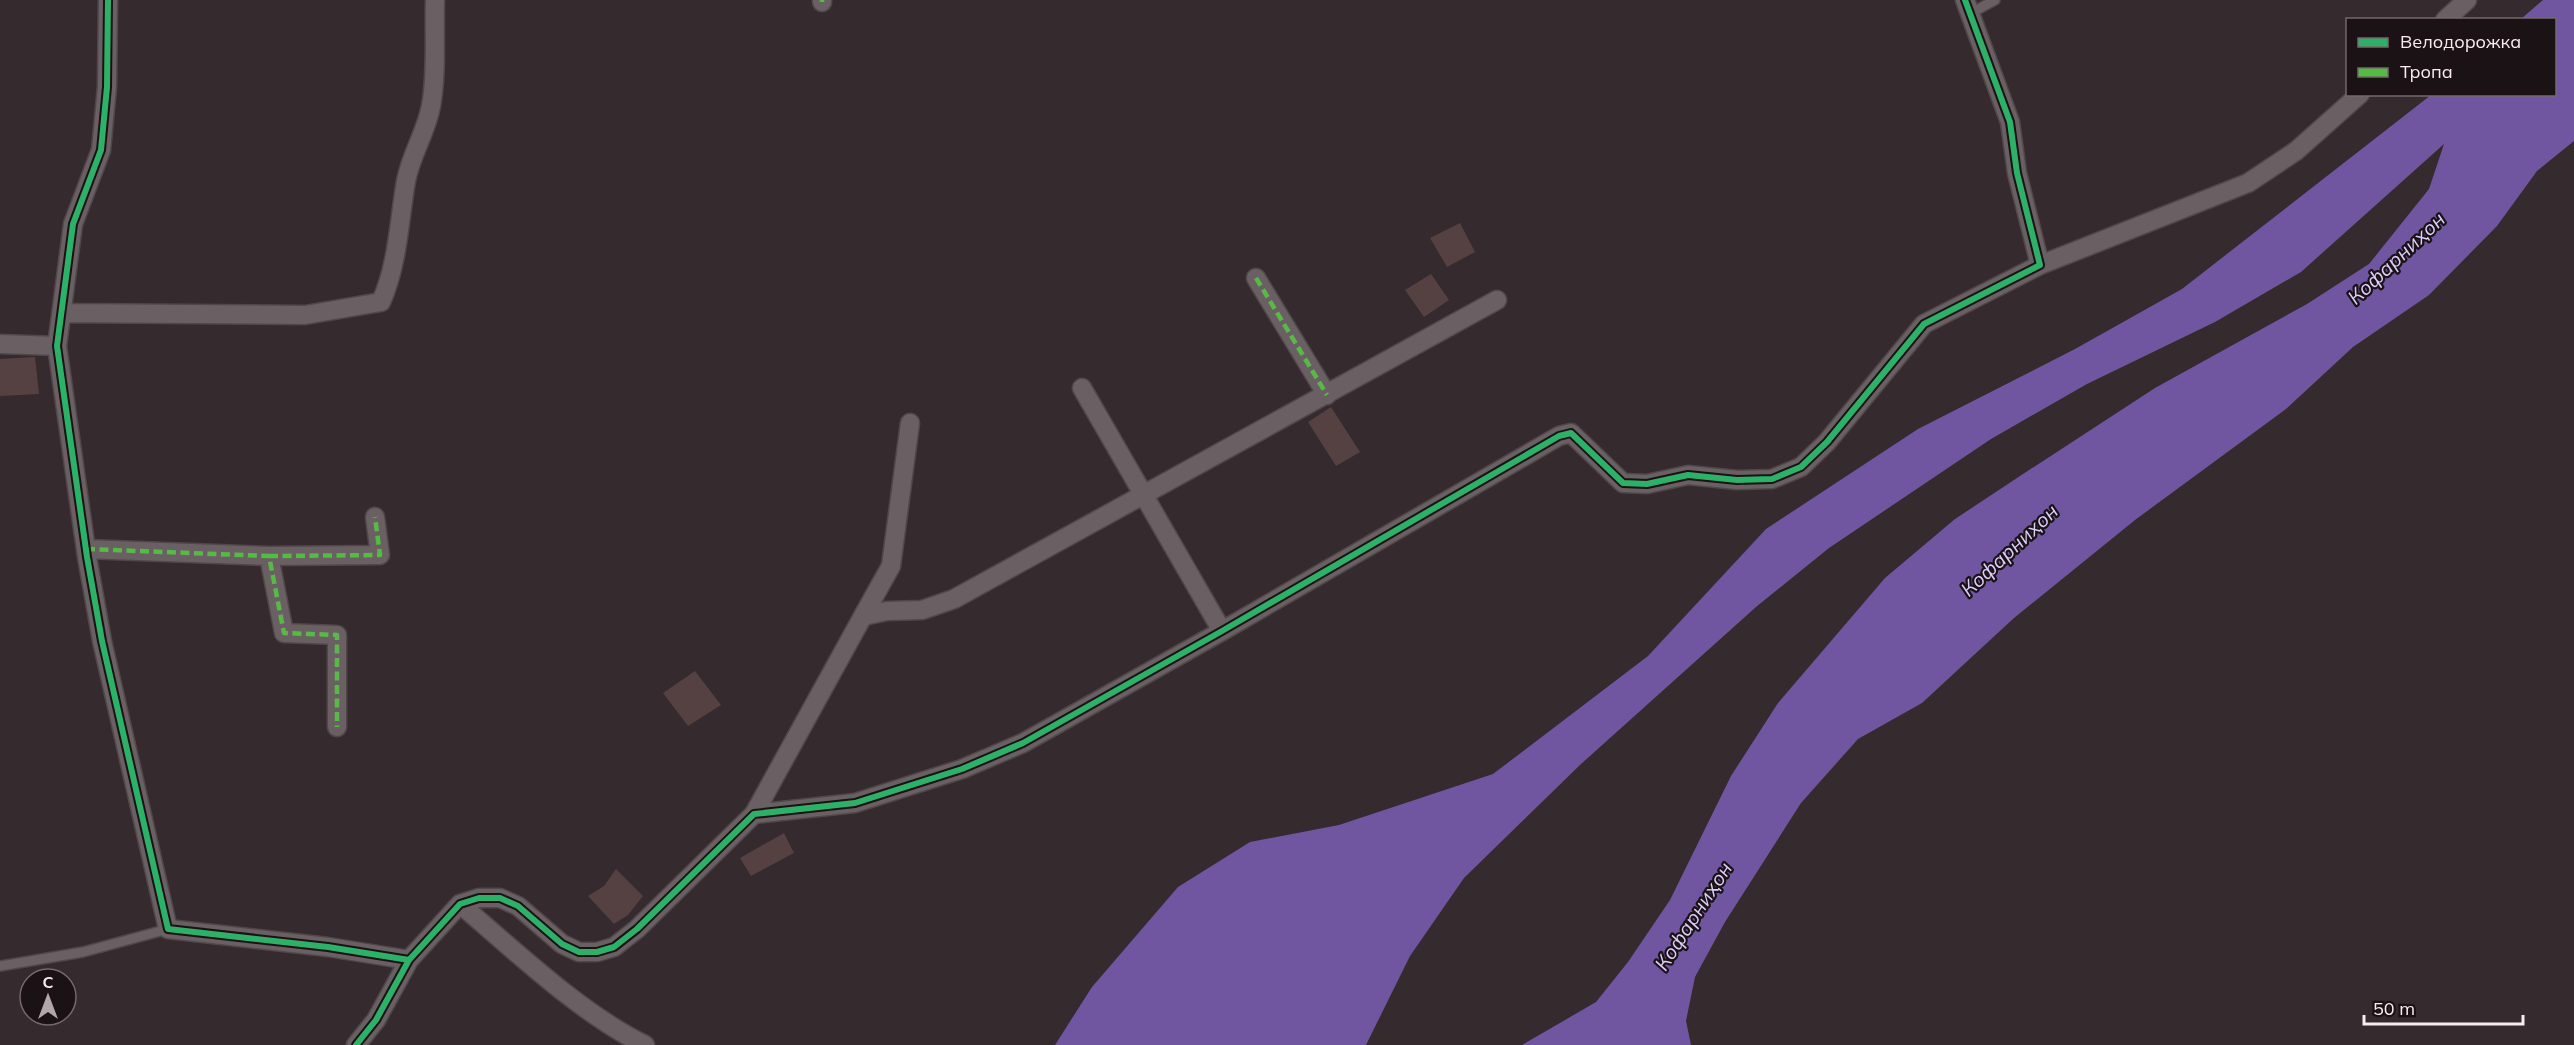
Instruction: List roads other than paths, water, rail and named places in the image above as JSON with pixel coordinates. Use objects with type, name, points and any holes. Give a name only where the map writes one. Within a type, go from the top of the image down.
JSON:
[{"type":"street","points":[[108,0],[107,87],[100,150],[73,224],[57,346],[86,549],[102,641],[168,929],[328,947],[409,960]]},
{"type":"street","points":[[62,313],[305,315],[381,302],[392,279],[406,178],[431,105],[435,0]]},
{"type":"street","points":[[2447,18],[2467,0]]},
{"type":"street","points":[[1968,7],[2010,122],[2017,173],[2040,265]]},
{"type":"street","points":[[754,814],[855,803],[962,769],[1023,743],[1222,632],[1559,436],[1571,433],[1623,483],[1647,484],[1688,475],[1737,480],[1772,478],[1801,467],[1827,442],[1924,324],[2040,265],[2248,183],[2296,151],[2358,96]]},
{"type":"street","points":[[1256,278],[1327,395]]},
{"type":"street","points":[[863,616],[887,611],[922,610],[954,599],[1497,300]]},
{"type":"street","points":[[0,344],[57,346]]},
{"type":"street","points":[[1082,388],[1222,632]]},
{"type":"street","points":[[356,1045],[376,1020],[409,960],[460,904],[479,898],[500,898],[518,906],[562,944],[579,952],[597,952],[614,947],[637,929],[754,814],[891,566],[910,423]]},
{"type":"street","points":[[86,549],[269,556],[380,555],[375,517]]},
{"type":"street","points":[[269,556],[284,633],[337,635],[337,727]]},
{"type":"street","points":[[460,904],[622,1040],[645,1045]]},
{"type":"lane","points":[[1968,7],[1995,0]]},
{"type":"lane","points":[[0,966],[83,952],[168,929]]},
{"type":"water","name":"Кофарниҳон","points":[[2543,0],[2574,0],[2574,141],[2537,171],[2497,226],[2429,295],[2353,347],[2286,409],[2135,520],[2014,618],[1922,703],[1858,739],[1801,803],[1725,922],[1695,977],[1686,1021],[1691,1045],[1522,1045],[1596,1002],[1628,962],[1670,900],[1731,776],[1778,703],[1885,578],[1955,519],[2155,388],[2307,304],[2369,264],[2429,189],[2444,144],[2301,272],[2215,322],[2087,384],[1991,439],[1829,548],[1756,607],[1581,764],[1464,878],[1410,956],[1366,1045],[1055,1045],[1092,987],[1178,887],[1250,842],[1339,825],[1493,774],[1648,656],[1766,529],[1918,429],[2075,349],[2182,289],[2430,96],[2556,96],[2556,18],[2522,18]]}]
